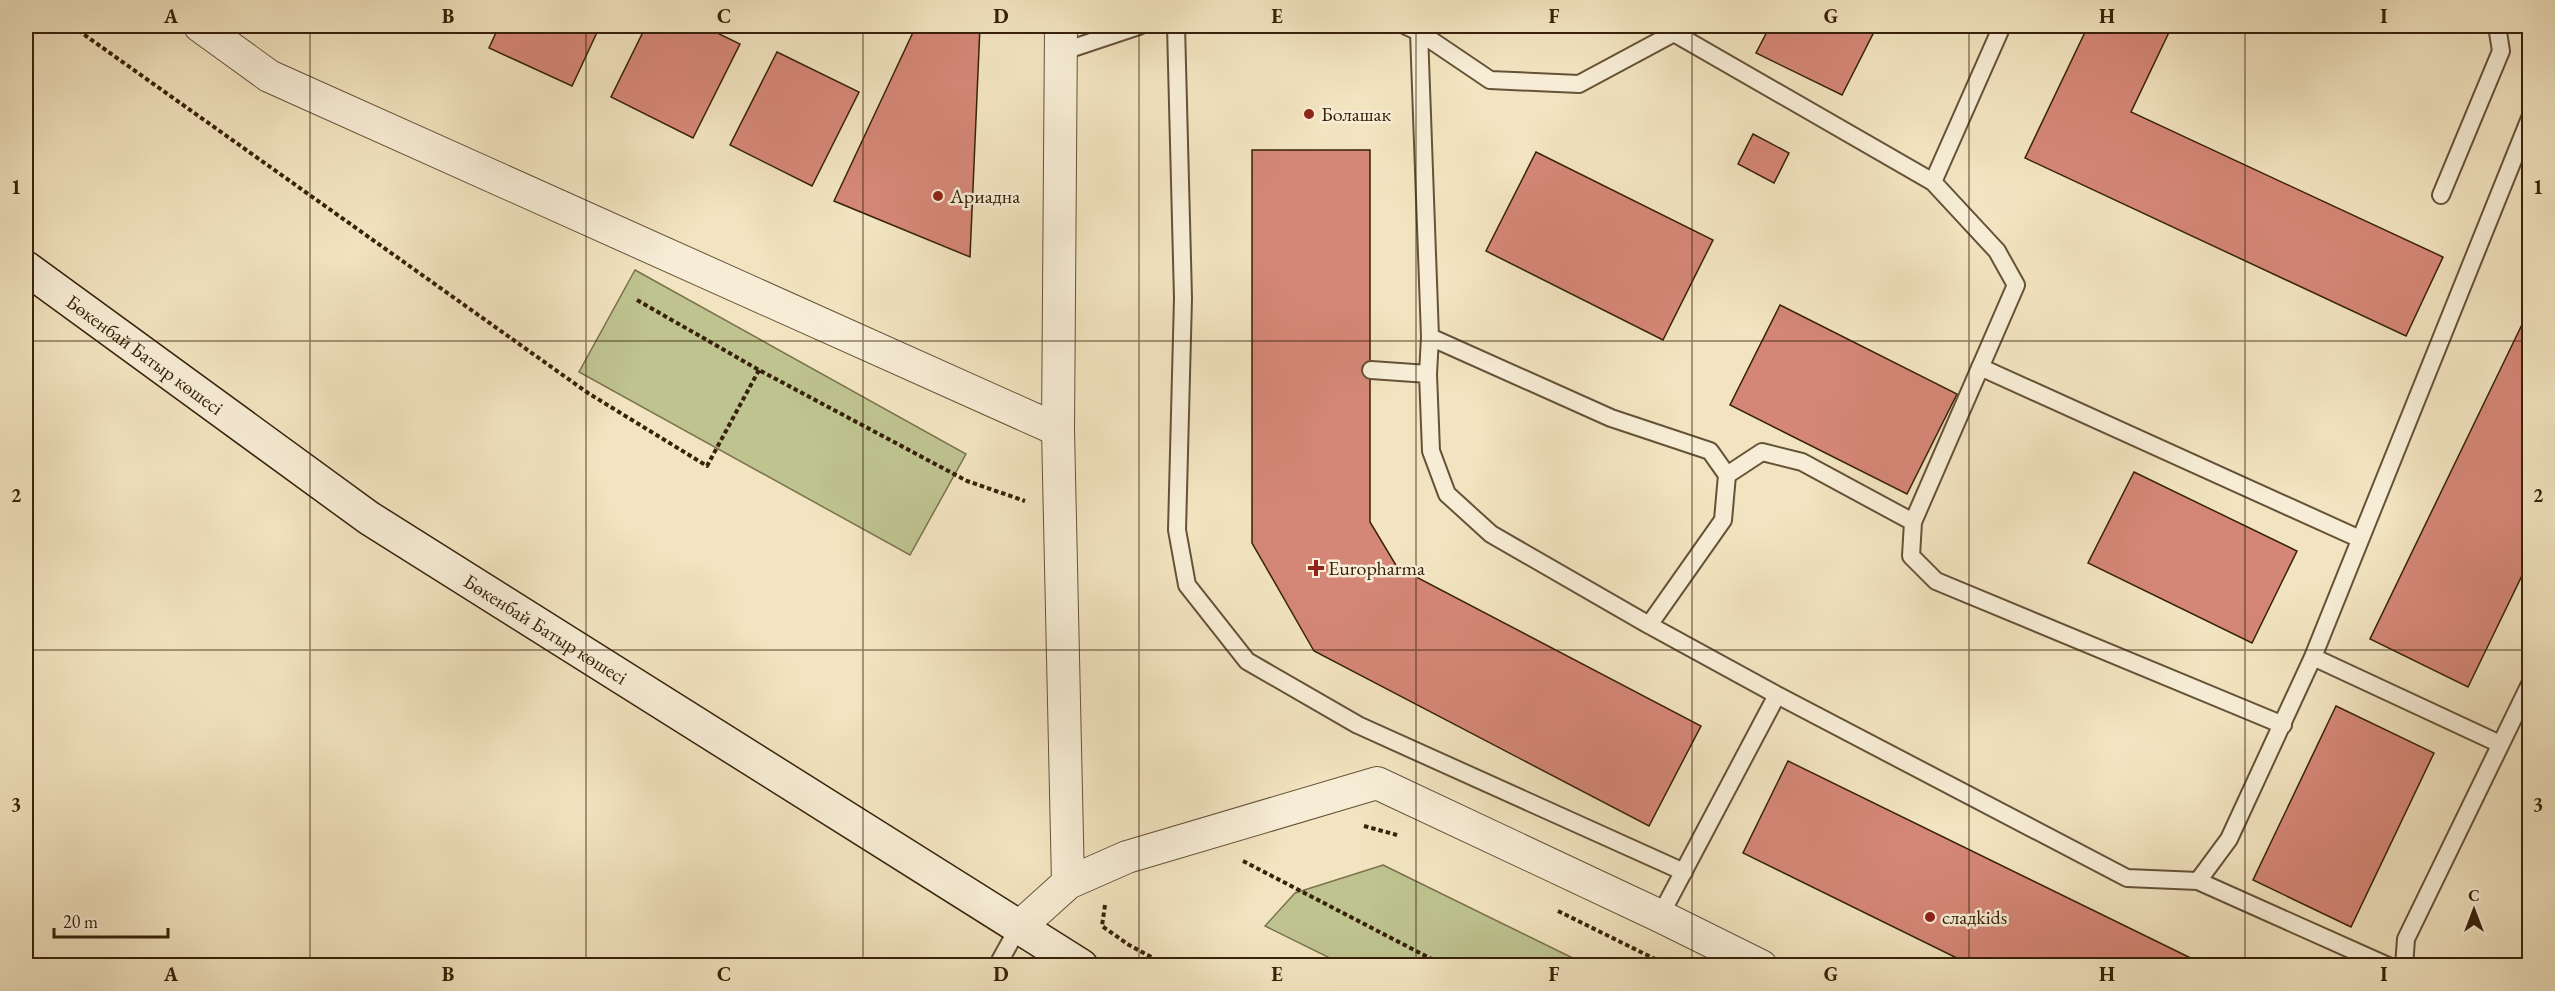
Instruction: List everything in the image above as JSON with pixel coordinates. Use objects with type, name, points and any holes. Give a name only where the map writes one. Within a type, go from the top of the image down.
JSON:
[{"type":"main road","name":"Бөкенбай Батыр көшесі","points":[[26,268],[369,518],[1081,966]]},
{"type":"street","points":[[200,26],[269,76],[1058,430]]},
{"type":"street","points":[[1061,39],[1058,430],[1068,883]]},
{"type":"street","points":[[1018,928],[1068,883],[1126,857],[1377,783],[1761,966]]},
{"type":"lane","points":[[1061,39],[1139,26]]},
{"type":"lane","points":[[1176,26],[1183,298],[1177,530],[1186,585],[1247,661],[1358,725],[1684,872]]},
{"type":"lane","points":[[1412,29],[1490,80],[1579,84],[1690,26]]},
{"type":"lane","points":[[1932,182],[2002,26]]},
{"type":"lane","points":[[2441,195],[2501,51],[2497,26]]},
{"type":"lane","points":[[1412,29],[1430,338],[1428,374],[1431,451],[1447,494],[1491,534],[1649,625],[1777,695],[2127,878],[2199,881],[2388,966]]},
{"type":"lane","points":[[1674,33],[1932,182],[1997,251],[2016,285],[1913,522],[1911,556],[1936,581],[2283,724]]},
{"type":"lane","points":[[2199,881],[2229,839],[2313,657],[2529,118]]},
{"type":"lane","points":[[1430,338],[1611,418],[1710,451],[1727,475],[1722,520],[1649,625]]},
{"type":"lane","points":[[1980,367],[2360,539]]},
{"type":"lane","points":[[1371,370],[1428,374]]},
{"type":"lane","points":[[1727,475],[1762,452],[1802,462],[1913,522]]},
{"type":"lane","points":[[2313,657],[2500,744]]},
{"type":"lane","points":[[2404,966],[2406,939],[2529,684]]},
{"type":"lane","points":[[1660,916],[1777,695]]},
{"type":"lane","points":[[997,966],[1018,928]]},
{"type":"path","points":[[72,26],[588,393],[707,466],[759,370]]},
{"type":"path","points":[[637,300],[759,370],[967,481],[1060,511]]},
{"type":"path","points":[[1355,824],[1403,837]]},
{"type":"path","points":[[1251,856],[1240,859],[1445,966]]},
{"type":"path","points":[[1106,896],[1102,926],[1129,945],[1168,966]]},
{"type":"path","points":[[1550,907],[1668,966]]},
{"type":"green space","points":[[635,270],[966,454],[910,555],[579,372]]},
{"type":"green space","points":[[1383,865],[1587,965],[1344,965],[1265,926],[1295,893]]},
{"type":"building","points":[[499,26],[600,26],[572,86],[489,48]]},
{"type":"building","points":[[646,26],[703,26],[740,44],[693,138],[611,97]]},
{"type":"building","points":[[916,26],[980,26],[970,257],[834,201]]},
{"type":"building","points":[[1770,26],[1877,26],[1842,95],[1756,53]]},
{"type":"building","points":[[2088,26],[2172,26],[2131,112],[2443,257],[2406,336],[2025,158]]},
{"type":"building","points":[[777,52],[859,92],[812,186],[730,145]]},
{"type":"building","points":[[1753,134],[1789,153],[1774,183],[1738,164]]},
{"type":"building","points":[[1252,150],[1370,150],[1370,522],[1397,567],[1701,726],[1649,826],[1314,651],[1252,543]]},
{"type":"building","points":[[1536,152],[1713,240],[1663,340],[1486,251]]},
{"type":"building","points":[[1780,305],[1957,394],[1907,494],[1730,405]]},
{"type":"building","points":[[2530,308],[2530,559],[2468,687],[2370,639]]},
{"type":"building","points":[[2134,472],[2297,551],[2252,643],[2088,563]]},
{"type":"building","points":[[2336,706],[2434,753],[2351,927],[2253,880]]},
{"type":"building","points":[[1788,761],[2207,966],[1973,966],[1743,853]]},
{"type":"place","name":"Болашак","points":[[1309,114]]},
{"type":"place","name":"Ариадна","points":[[938,196]]},
{"type":"place","name":"Europharma","points":[[1316,568]]},
{"type":"place","name":"сладkids","points":[[1930,917]]}]
